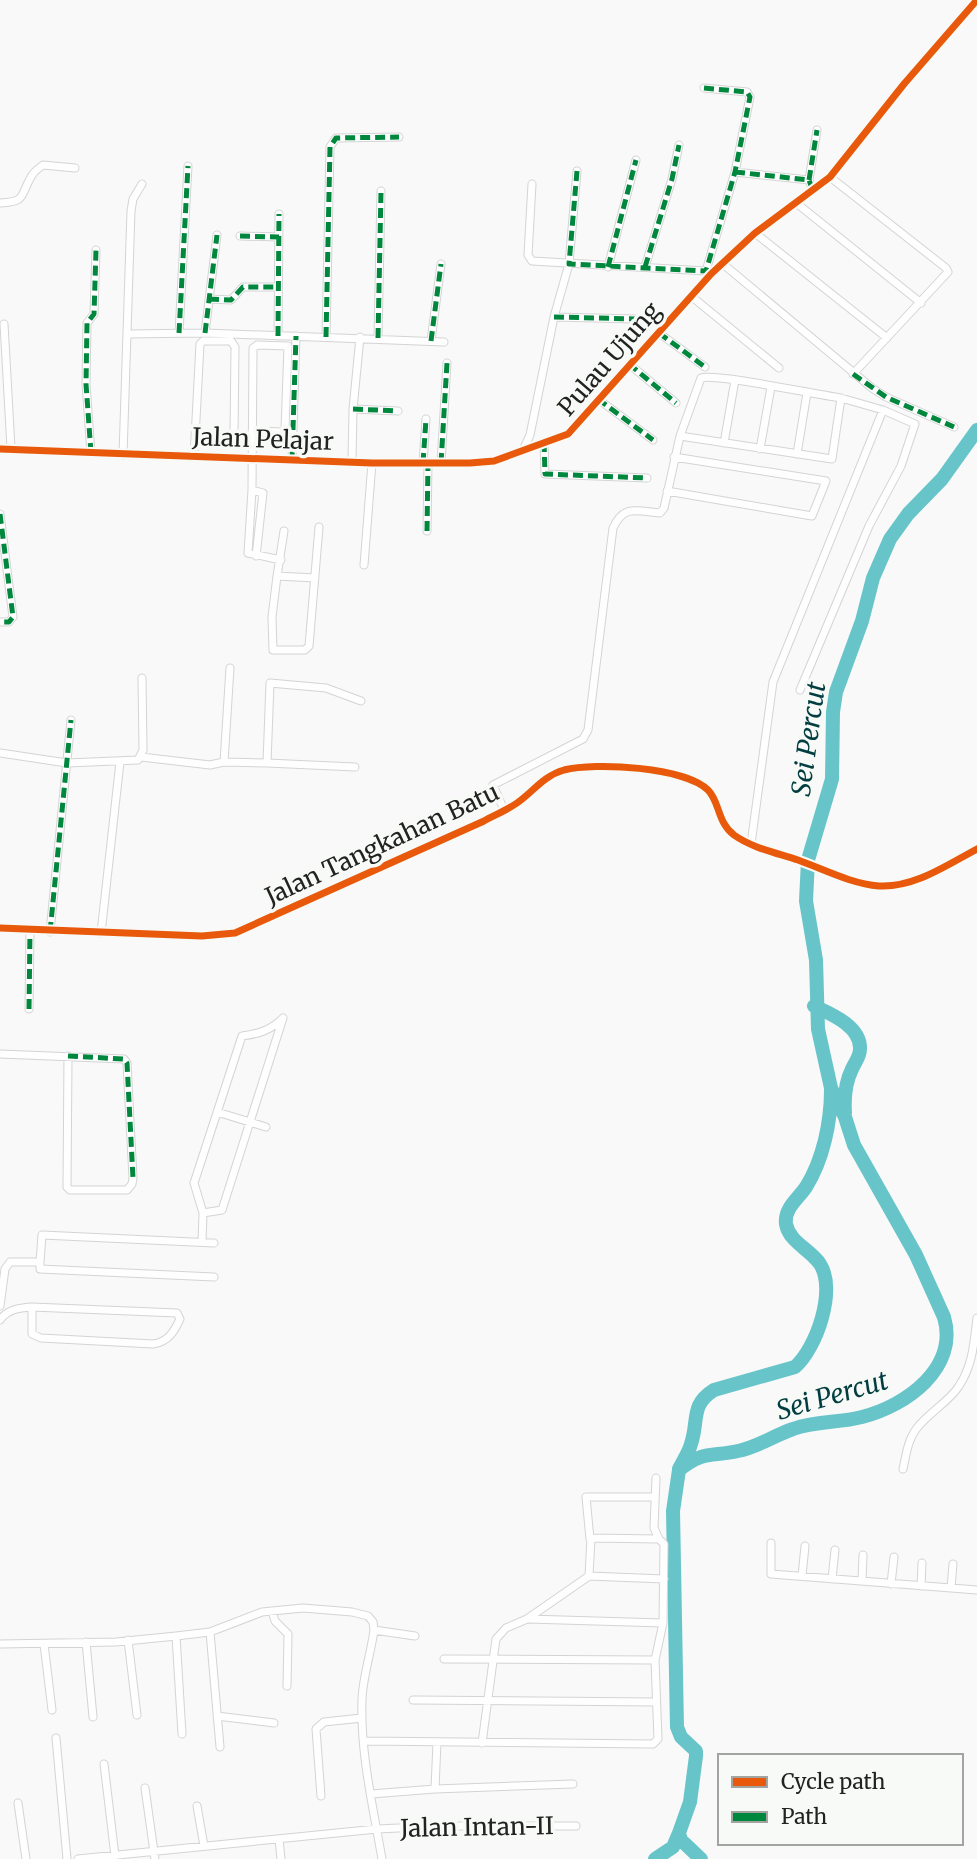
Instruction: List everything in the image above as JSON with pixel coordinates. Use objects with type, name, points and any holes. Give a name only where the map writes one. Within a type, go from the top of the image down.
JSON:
[{"type":"street","name":"Pulau Ujung","points":[[523,450],[568,435],[691,296],[708,273],[723,264],[755,233],[830,177],[976,0]]},
{"type":"street","points":[[532,184],[530,260],[708,273],[735,172],[750,95],[747,92],[704,88]]},
{"type":"street","points":[[813,191],[809,180],[817,130]]},
{"type":"street","points":[[326,337],[330,146],[336,138],[399,137]]},
{"type":"street","points":[[645,267],[672,179],[679,145]]},
{"type":"street","points":[[608,267],[636,160]]},
{"type":"street","points":[[0,203],[14,203],[25,194],[31,175],[43,165],[75,168]]},
{"type":"street","points":[[179,333],[188,166]]},
{"type":"street","points":[[523,450],[530,435],[554,317],[569,264],[577,171]]},
{"type":"street","points":[[735,172],[809,180]]},
{"type":"street","points":[[830,177],[946,268],[947,275],[853,374]]},
{"type":"street","points":[[123,454],[131,205],[142,184]]},
{"type":"street","points":[[378,338],[381,191]]},
{"type":"street","points":[[795,202],[921,303]]},
{"type":"street","points":[[278,336],[279,214]]},
{"type":"street","points":[[755,233],[887,338]]},
{"type":"street","points":[[205,333],[217,235]]},
{"type":"street","points":[[240,236],[279,237]]},
{"type":"street","points":[[91,453],[86,384],[87,323],[94,314],[96,250]]},
{"type":"street","points":[[430,341],[441,264]]},
{"type":"street","points":[[723,264],[853,374],[886,397],[954,427]]},
{"type":"street","points":[[209,299],[231,300],[243,287],[278,287]]},
{"type":"street","points":[[691,296],[779,368]]},
{"type":"street","points":[[554,317],[635,319],[667,323]]},
{"type":"street","points":[[4,324],[11,448]]},
{"type":"street","points":[[127,334],[205,333],[444,342]]},
{"type":"street","points":[[659,333],[705,367]]},
{"type":"street","points":[[292,460],[296,337]]},
{"type":"street","points":[[352,461],[353,409],[360,337]]},
{"type":"street","points":[[194,457],[195,435],[200,344],[203,341],[231,341],[235,347],[233,435],[195,435]]},
{"type":"street","points":[[252,431],[285,430],[288,346],[257,345],[253,348],[252,431],[252,490],[263,493],[252,555],[281,560]]},
{"type":"street","points":[[441,463],[447,363]]},
{"type":"street","points":[[629,364],[676,403]]},
{"type":"street","points":[[504,810],[493,785],[583,739],[588,730],[613,528],[619,515],[626,511],[660,513],[664,508],[680,436],[701,379],[706,376],[841,398],[883,410],[915,424],[901,466],[869,527],[800,690]]},
{"type":"street","points":[[724,443],[734,380]]},
{"type":"street","points":[[760,449],[771,387]]},
{"type":"street","points":[[797,454],[807,393]]},
{"type":"street","points":[[680,436],[832,459],[841,398]]},
{"type":"street","points":[[598,399],[653,440]]},
{"type":"street","points":[[353,409],[398,411]]},
{"type":"street","points":[[751,844],[773,682],[883,410]]},
{"type":"street","points":[[426,419],[427,531]]},
{"type":"street","points":[[544,442],[545,474],[647,478]]},
{"type":"street","name":"Jalan Pelajar","points":[[0,449],[372,463],[494,461],[523,450]]},
{"type":"street","points":[[667,491],[812,516],[826,481],[674,457]]},
{"type":"street","points":[[364,565],[372,463]]},
{"type":"street","points":[[0,513],[13,617],[9,622],[0,622]]},
{"type":"street","points":[[284,531],[272,617],[273,650],[299,651],[309,646],[319,527]]},
{"type":"street","points":[[277,576],[315,578]]},
{"type":"street","points":[[224,762],[230,668]]},
{"type":"street","points":[[0,753],[67,763],[138,760],[143,750],[142,678]]},
{"type":"street","points":[[267,763],[270,683],[326,688],[361,701]]},
{"type":"street","points":[[50,932],[71,720]]},
{"type":"street","points":[[141,757],[210,765],[224,762],[355,767]]},
{"type":"street","points":[[101,933],[120,762]]},
{"type":"street","name":"Jalan Tangkahan Batu","points":[[0,928],[202,936],[234,933],[484,821],[517,804],[549,776],[584,767],[645,769],[679,776],[711,793],[726,829],[745,842],[878,886],[904,884],[977,849]]},
{"type":"street","points":[[29,1009],[30,930]]},
{"type":"street","points":[[202,1242],[203,1213],[194,1183],[242,1036],[260,1034],[274,1027],[283,1018],[222,1210],[203,1213]]},
{"type":"street","points":[[0,1055],[68,1056],[124,1059],[127,1063],[133,1178],[127,1190],[69,1190],[67,1187],[68,1056]]},
{"type":"street","points":[[217,1112],[266,1127]]},
{"type":"street","points":[[214,1243],[42,1235],[40,1262],[40,1269],[214,1278]]},
{"type":"street","points":[[0,1306],[6,1264],[15,1261],[40,1262]]},
{"type":"street","points":[[0,1320],[5,1313],[32,1307],[177,1312],[180,1320],[175,1331],[166,1340],[153,1345],[41,1338],[32,1334],[32,1307]]},
{"type":"street","points":[[903,1469],[911,1438],[917,1427],[957,1389],[964,1378],[972,1359],[977,1318]]},
{"type":"street","points":[[364,1741],[653,1744],[658,1738],[655,1660],[663,1623],[664,1579],[664,1544],[654,1528],[656,1478]]},
{"type":"street","points":[[589,1576],[590,1539],[586,1497],[655,1497]]},
{"type":"street","points":[[590,1539],[659,1539]]},
{"type":"street","points":[[771,1543],[771,1574],[977,1590]]},
{"type":"street","points":[[802,1576],[805,1546]]},
{"type":"street","points":[[832,1579],[835,1550]]},
{"type":"street","points":[[862,1581],[863,1555]]},
{"type":"street","points":[[891,1584],[894,1557]]},
{"type":"street","points":[[920,1586],[922,1563]]},
{"type":"street","points":[[951,1588],[953,1564]]},
{"type":"street","points":[[482,1743],[496,1639],[506,1628],[527,1619],[589,1576],[664,1579]]},
{"type":"street","points":[[0,1644],[128,1640],[210,1632],[262,1612],[303,1608],[368,1616],[373,1622],[374,1630],[363,1685],[362,1718],[382,1859]]},
{"type":"street","points":[[272,1611],[275,1621],[288,1634],[287,1686]]},
{"type":"street","points":[[527,1619],[663,1623]]},
{"type":"street","points":[[374,1630],[415,1636]]},
{"type":"street","points":[[210,1632],[220,1747]]},
{"type":"street","points":[[176,1636],[182,1734]]},
{"type":"street","points":[[128,1640],[137,1715]]},
{"type":"street","points":[[86,1642],[93,1717]]},
{"type":"street","points":[[44,1644],[52,1710]]},
{"type":"street","points":[[444,1659],[655,1660]]},
{"type":"street","points":[[413,1700],[656,1702]]},
{"type":"street","points":[[218,1716],[274,1723]]},
{"type":"street","points":[[321,1796],[316,1729],[324,1721],[362,1718]]},
{"type":"street","points":[[56,1738],[67,1859]]},
{"type":"street","points":[[435,1789],[437,1742]]},
{"type":"street","points":[[104,1764],[111,1857]]},
{"type":"street","points":[[371,1794],[573,1784]]},
{"type":"street","points":[[145,1788],[154,1855]]},
{"type":"street","points":[[18,1803],[26,1859]]},
{"type":"street","points":[[197,1807],[204,1846]]},
{"type":"street","name":"Jalan Intan-II","points":[[78,1859],[154,1855],[204,1846],[377,1829],[576,1826]]},
{"type":"street","points":[[279,1839],[281,1859]]},
{"type":"waterway","name":"Sei Percut","points":[[701,1859],[681,1840],[679,1833],[690,1802],[696,1756],[696,1751],[681,1737],[677,1727],[673,1511],[679,1470],[695,1459],[745,1449],[801,1426],[853,1419],[879,1412],[911,1394],[925,1382],[944,1353],[947,1335],[944,1317],[916,1255],[854,1145],[845,1117],[831,1088],[818,1029],[816,960],[806,901],[808,860],[832,779],[836,692],[862,621],[873,578],[890,539],[908,514],[942,479],[977,430]]},
{"type":"waterway","points":[[814,1006],[844,1022],[859,1041],[859,1055],[846,1085],[845,1113]]},
{"type":"waterway","name":"Sei Percut","points":[[679,1469],[690,1447],[698,1407],[706,1396],[714,1390],[795,1367],[817,1333],[825,1303],[825,1275],[816,1259],[791,1236],[786,1218],[789,1208],[812,1176],[821,1153],[828,1128],[831,1090]]},
{"type":"waterway","points":[[655,1859],[673,1847],[679,1833]]},
{"type":"marked path","points":[[704,88],[747,92],[750,97],[735,172],[706,271]]},
{"type":"marked path","points":[[809,180],[817,130]]},
{"type":"marked path","points":[[326,337],[330,147],[336,138],[399,137]]},
{"type":"marked path","points":[[645,267],[672,179],[679,145]]},
{"type":"marked path","points":[[608,267],[636,160]]},
{"type":"marked path","points":[[179,333],[188,166]]},
{"type":"marked path","points":[[577,171],[569,264],[706,271],[711,274]]},
{"type":"marked path","points":[[735,172],[809,180],[813,191]]},
{"type":"marked path","points":[[378,338],[381,191]]},
{"type":"marked path","points":[[278,336],[279,214]]},
{"type":"marked path","points":[[205,333],[217,235]]},
{"type":"marked path","points":[[240,236],[279,237]]},
{"type":"marked path","points":[[91,453],[86,384],[87,323],[94,314],[96,250]]},
{"type":"marked path","points":[[431,341],[441,264]]},
{"type":"marked path","points":[[209,299],[231,300],[243,287],[278,287]]},
{"type":"marked path","points":[[554,317],[635,319],[667,323]]},
{"type":"marked path","points":[[659,333],[705,367]]},
{"type":"marked path","points":[[292,460],[296,336]]},
{"type":"marked path","points":[[441,463],[447,363]]},
{"type":"marked path","points":[[629,364],[676,403]]},
{"type":"marked path","points":[[853,374],[886,397],[954,427]]},
{"type":"marked path","points":[[598,399],[653,440]]},
{"type":"marked path","points":[[353,409],[398,411]]},
{"type":"marked path","points":[[423,463],[426,419]]},
{"type":"marked path","points":[[544,442],[545,474],[647,478]]},
{"type":"marked path","points":[[427,531],[428,463]]},
{"type":"marked path","points":[[0,514],[13,617],[9,622],[0,622]]},
{"type":"marked path","points":[[50,932],[71,720]]},
{"type":"marked path","points":[[29,1009],[30,930]]},
{"type":"marked path","points":[[68,1056],[124,1059],[127,1063],[133,1178]]},
{"type":"cycle path","points":[[0,449],[372,463],[470,463],[494,461],[568,434],[711,274],[755,233],[830,177],[904,84],[977,0]]},
{"type":"cycle path","points":[[0,928],[202,936],[235,933],[484,821],[517,803],[550,776],[578,768],[639,768],[661,771],[696,782],[712,795],[724,824],[741,840],[869,885],[892,886],[905,883],[942,868],[977,849]]}]
